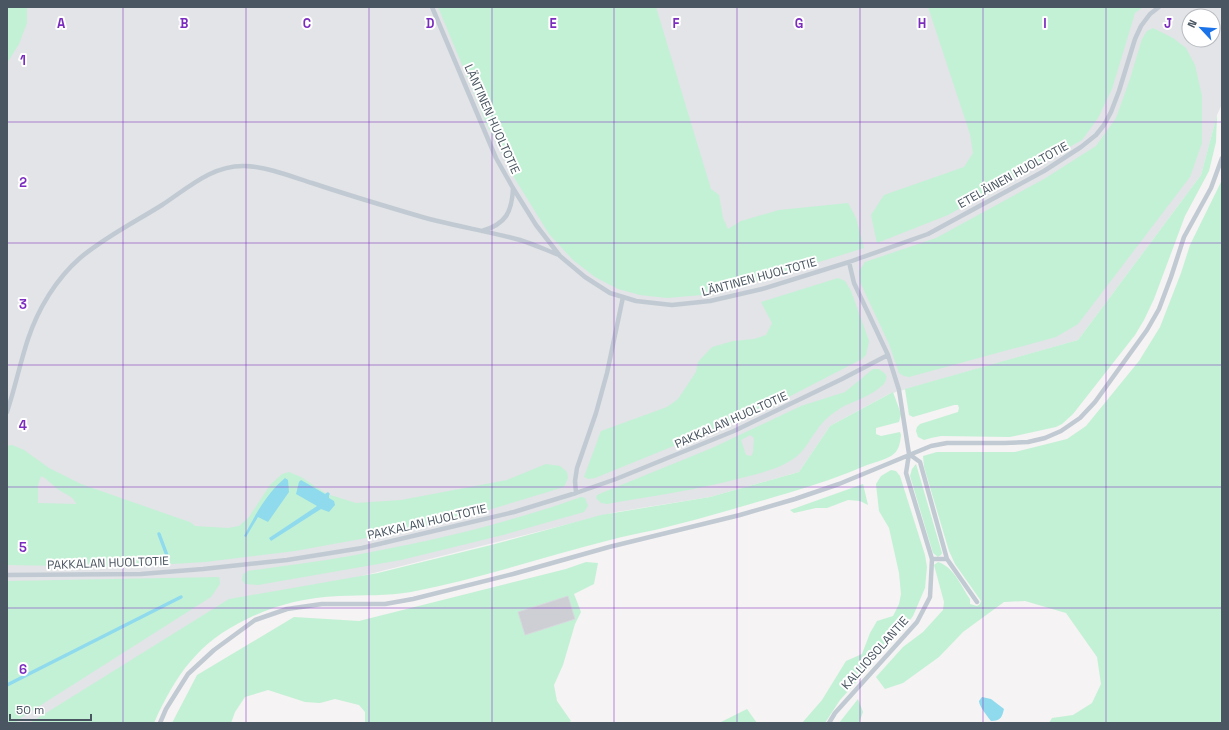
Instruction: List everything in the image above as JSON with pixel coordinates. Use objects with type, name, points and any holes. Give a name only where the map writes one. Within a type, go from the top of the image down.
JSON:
[{"type":"lane","name":"LÄNTINEN HUOLTOTIE","points":[[432,7],[496,158],[513,188],[536,225],[560,256],[594,284],[610,293],[636,301],[660,304],[697,304],[762,289],[849,262]]},
{"type":"lane","name":"ETELÄINEN HUOLTOTIE","points":[[849,262],[928,234],[1044,171],[1081,148],[1096,135],[1104,125],[1111,112],[1135,39],[1141,26],[1150,14],[1159,7]]},
{"type":"lane","points":[[160,723],[166,709],[188,674],[214,650],[255,620],[287,609],[322,604],[385,604],[413,599],[513,574],[609,547],[740,515],[795,499],[839,484],[931,446],[948,443],[1028,442],[1045,438],[1061,431],[1080,418],[1095,402],[1147,330],[1164,296],[1184,237],[1211,188],[1222,158]]},
{"type":"lane","points":[[7,412],[32,328],[42,308],[59,281],[80,259],[94,248],[212,172],[232,166],[256,167],[276,172],[428,219],[520,240],[560,256]]},
{"type":"lane","points":[[480,232],[492,228],[500,223],[508,214],[512,203],[513,188]]},
{"type":"lane","points":[[849,262],[854,282],[888,355],[899,390],[909,454],[920,462],[947,559],[976,602]]},
{"type":"lane","points":[[576,494],[575,481],[577,468],[596,413],[607,373],[624,298]]},
{"type":"lane","name":"PAKKALAN HUOLTOTIE","points":[[7,575],[141,574],[288,560],[362,548],[514,512],[576,494],[734,431],[835,383],[888,355]]},
{"type":"lane","name":"KALLIOSOLANTIE","points":[[829,723],[835,713],[917,622],[930,597],[932,559],[906,473],[909,454]]},
{"type":"lane","points":[[932,559],[947,559]]},
{"type":"shaded area","points":[[7,7],[1222,7],[1222,104],[1217,115],[1201,175],[1078,340],[889,394],[830,426],[799,472],[710,497],[616,512],[230,609],[50,723],[7,723]]},
{"type":"green space","points":[[7,7],[29,7],[27,8],[27,23],[19,44],[7,63]]},
{"type":"green space","points":[[438,7],[656,7],[711,189],[719,195],[723,218],[728,229],[741,221],[779,210],[848,203],[856,218],[864,248],[732,289],[702,295],[667,298],[640,295],[618,289],[595,277],[573,260],[549,234],[515,179],[487,125]]},
{"type":"green space","points":[[928,7],[1143,7],[1135,13],[1112,89],[1098,118],[1082,140],[948,215],[877,243],[871,215],[884,195],[964,167],[973,153],[970,134]]},
{"type":"green space","points":[[1153,28],[1173,38],[1181,44],[1181,48],[1186,48],[1195,65],[1202,96],[1202,143],[1190,177],[1078,324],[1056,337],[909,377],[899,373],[889,344],[860,282],[859,271],[865,262],[936,238],[1044,179],[1096,146],[1116,118],[1142,39],[1147,31]]},
{"type":"green space","points":[[1217,115],[1216,142],[1209,171],[1185,216],[1154,299],[1144,320],[1135,335],[1073,414],[1062,424],[1056,427],[1010,437],[941,436],[924,440],[918,437],[916,431],[920,424],[958,412],[959,408],[958,405],[954,405],[913,417],[909,415],[905,389],[1078,340],[1201,175]]},
{"type":"green space","points":[[1222,180],[1222,723],[1049,723],[1052,718],[1073,715],[1092,703],[1101,684],[1097,657],[1066,613],[1025,601],[1004,602],[963,632],[939,657],[903,683],[885,689],[876,677],[903,647],[923,632],[943,610],[944,602],[934,565],[938,562],[944,564],[953,572],[970,599],[970,604],[977,606],[981,601],[955,564],[949,551],[924,467],[923,456],[937,452],[1015,452],[1067,439],[1086,426],[1139,361],[1160,327],[1190,245]]},
{"type":"green space","points":[[838,278],[845,281],[851,291],[869,341],[866,355],[862,359],[775,404],[763,406],[740,419],[595,478],[588,479],[584,477],[601,431],[667,407],[678,399],[696,372],[698,362],[712,347],[733,341],[754,339],[766,335],[772,323],[761,302]]},
{"type":"green space","points":[[873,369],[879,369],[886,375],[886,380],[883,385],[863,398],[844,406],[819,426],[800,453],[784,464],[770,470],[708,486],[607,504],[601,503],[596,498],[597,495],[712,448],[801,406],[845,392]],"holes":[[[750,435],[754,438],[753,453],[751,456],[746,455],[741,440]]]},
{"type":"green space","points":[[893,392],[901,414],[899,422],[876,428],[876,434],[881,436],[900,432],[900,444],[894,454],[885,459],[818,484],[738,508],[672,526],[615,539],[461,581],[411,592],[384,595],[339,596],[303,600],[270,609],[230,628],[215,638],[202,650],[190,662],[170,690],[154,723],[30,723],[229,599],[378,573],[495,544],[601,515],[710,497],[799,472],[830,426]]},
{"type":"green space","points":[[12,445],[24,450],[49,468],[81,484],[190,522],[195,526],[228,528],[239,526],[249,517],[270,485],[282,474],[289,472],[301,477],[327,494],[356,503],[401,500],[507,480],[546,464],[560,466],[567,472],[568,478],[564,487],[462,518],[295,551],[205,562],[121,567],[7,565],[7,446]],"holes":[[[41,476],[71,497],[76,504],[38,503],[38,485]]]},
{"type":"green space","points":[[916,464],[942,553],[938,557],[933,553],[910,476],[912,469]]},
{"type":"green space","points":[[891,470],[896,471],[900,476],[925,555],[927,567],[925,588],[913,616],[901,632],[884,644],[869,668],[840,700],[825,723],[802,723],[822,700],[846,661],[862,654],[870,633],[877,621],[893,616],[899,604],[901,594],[899,573],[889,528],[879,511],[876,484],[881,476]]},
{"type":"green space","points":[[863,484],[868,505],[860,501],[848,500],[827,508],[816,508],[794,513],[790,510]]},
{"type":"green space","points":[[581,497],[585,498],[588,506],[584,512],[503,535],[401,560],[258,585],[245,584],[242,580],[243,574],[248,571],[379,551],[438,538],[524,516]]},
{"type":"green space","points":[[586,562],[598,563],[594,584],[574,594],[581,612],[575,624],[563,665],[554,685],[557,701],[571,721],[568,723],[365,723],[365,712],[359,705],[335,699],[320,703],[305,702],[268,690],[245,697],[235,712],[231,723],[172,723],[197,675],[294,617],[359,621],[566,569]]},
{"type":"green space","points":[[219,577],[220,584],[211,597],[19,719],[16,723],[7,723],[7,581]]},
{"type":"green space","points":[[858,699],[863,712],[859,723],[839,723]]},
{"type":"green space","points":[[747,709],[757,723],[719,723]]},
{"type":"water","points":[[285,478],[288,480],[289,492],[268,522],[258,517],[246,537],[244,536],[267,497]]},
{"type":"water","points":[[301,480],[325,494],[328,492],[330,494],[329,498],[334,501],[335,505],[329,512],[321,509],[271,541],[269,538],[317,506],[296,494],[299,482]]},
{"type":"water","points":[[982,697],[991,699],[1004,709],[1002,716],[999,719],[991,721],[979,703]]},
{"type":"building","points":[[568,596],[575,619],[525,635],[518,612]]},
{"type":"waterway","points":[[159,534],[168,558]]},
{"type":"waterway","points":[[7,685],[181,597]]}]
